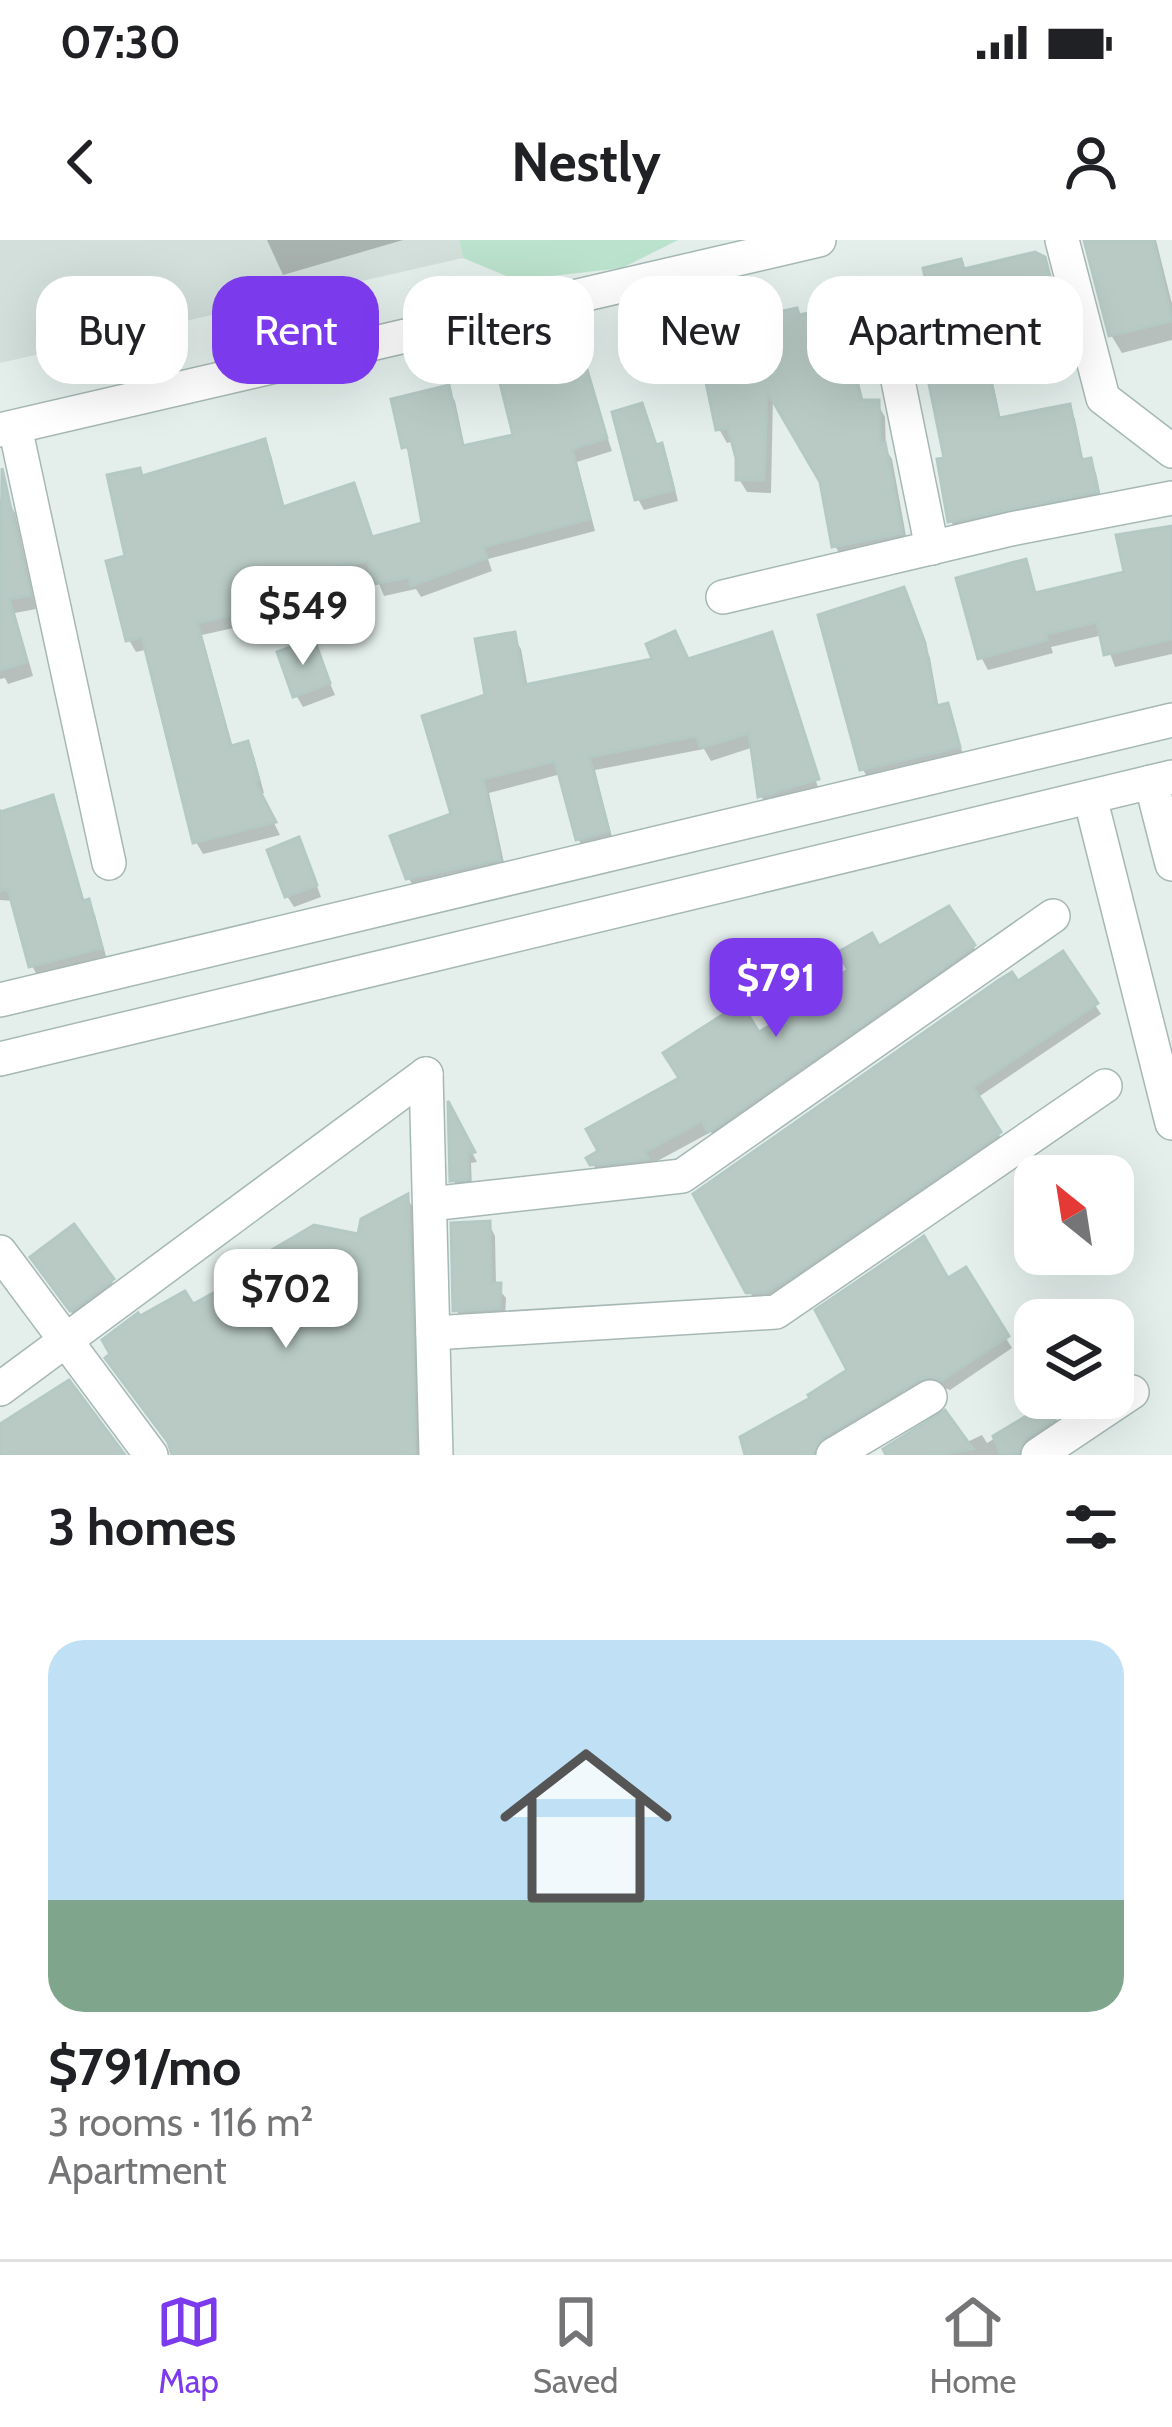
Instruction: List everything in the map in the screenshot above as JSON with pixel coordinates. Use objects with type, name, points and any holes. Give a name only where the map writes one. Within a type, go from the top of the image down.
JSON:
[{"type":"street","points":[[109,862],[8,428],[819,240]]},
{"type":"street","points":[[1062,240],[1103,398],[1172,451]]},
{"type":"street","points":[[900,384],[932,548]]},
{"type":"street","points":[[723,597],[1172,498]]},
{"type":"street","points":[[0,1000],[1172,720]]},
{"type":"street","points":[[0,1059],[1162,779],[1172,864]]},
{"type":"street","points":[[1090,797],[1172,1124]]},
{"type":"street","points":[[430,1204],[682,1176],[1053,916]]},
{"type":"street","points":[[253,940],[268,995]]},
{"type":"street","points":[[0,1389],[426,1074],[436,1455]]},
{"type":"street","points":[[433,1333],[776,1312],[1105,1086]]},
{"type":"street","points":[[0,1252],[151,1455]]},
{"type":"street","points":[[833,1455],[930,1396]]},
{"type":"street","points":[[1038,1455],[1092,1419]]},
{"type":"shaded area","points":[[0,240],[459,240],[463,258],[379,277],[212,276],[212,315],[188,320],[188,276],[36,276],[36,355],[0,363]]},
{"type":"green space","points":[[459,240],[678,240],[622,268],[551,276],[506,276],[463,258]]},
{"type":"building","points":[[1084,240],[1153,240],[1172,321],[1109,336]]},
{"type":"building","points":[[1035,252],[1045,257],[1050,276],[925,276],[923,268],[961,259],[964,269]]},
{"type":"building","points":[[797,308],[799,315],[807,313],[807,384],[857,384],[861,400],[879,400],[880,443],[885,442],[902,533],[832,547],[820,482],[767,391],[764,480],[736,480],[728,428],[716,430],[706,384],[783,384],[783,311]]},
{"type":"building","points":[[500,384],[591,384],[607,438],[572,449],[590,519],[483,547],[487,558],[411,586],[409,577],[374,584],[368,561],[307,571],[315,596],[197,623],[231,746],[248,741],[259,780],[255,782],[276,822],[193,843],[142,637],[126,641],[106,561],[125,556],[107,475],[140,468],[142,476],[265,439],[283,507],[354,483],[372,537],[422,523],[408,446],[402,448],[391,399],[449,385],[462,446],[513,435]]},
{"type":"building","points":[[929,384],[992,384],[999,418],[1070,404],[1081,460],[1091,458],[1098,491],[948,522],[937,459],[944,458]]},
{"type":"building","points":[[642,403],[656,445],[662,443],[674,490],[635,500],[612,412]]},
{"type":"building","points":[[2,468],[30,595],[9,599],[27,662],[0,670]]},
{"type":"building","points":[[1172,526],[1172,639],[1104,655],[1097,622],[1046,634],[1047,640],[978,659],[956,578],[1026,559],[1035,593],[1124,572],[1116,535]]},
{"type":"building","points":[[904,587],[925,643],[936,706],[948,703],[960,747],[860,770],[818,615]]},
{"type":"building","points":[[675,631],[688,659],[772,632],[819,779],[758,797],[749,733],[701,748],[696,736],[589,757],[609,831],[576,840],[555,761],[483,779],[500,859],[406,879],[390,836],[451,814],[422,716],[485,695],[475,639],[515,632],[524,685],[652,659],[646,644]]},
{"type":"building","points":[[314,639],[330,683],[293,697],[277,652]]},
{"type":"building","points":[[53,795],[83,901],[89,899],[102,948],[29,967],[8,889],[0,891],[0,812]]},
{"type":"building","points":[[299,837],[317,885],[285,897],[267,850]]},
{"type":"building","points":[[949,906],[975,945],[708,1132],[702,1121],[645,1152],[648,1159],[590,1165],[586,1158],[598,1151],[586,1129],[679,1078],[663,1053],[741,1003],[759,1032],[802,1007],[798,1000],[848,970],[838,952],[872,933],[879,946]]},
{"type":"building","points":[[1063,951],[1098,1003],[973,1087],[1001,1132],[787,1279],[765,1292],[746,1293],[693,1194],[999,980],[1012,972],[1018,981]]},
{"type":"building","points":[[448,1101],[475,1152],[468,1154],[468,1179],[450,1181]]},
{"type":"building","points":[[408,1194],[415,1455],[172,1455],[168,1442],[105,1358],[110,1354],[102,1340],[138,1313],[185,1291],[193,1304],[258,1269],[255,1260],[314,1225],[358,1234],[361,1219]]},
{"type":"building","points":[[490,1221],[491,1283],[501,1283],[500,1308],[453,1311],[451,1223]]},
{"type":"building","points":[[74,1224],[114,1279],[70,1311],[30,1257]]},
{"type":"building","points":[[924,1236],[948,1278],[966,1267],[1009,1336],[942,1380],[919,1379],[822,1437],[812,1455],[745,1455],[740,1437],[810,1398],[847,1370],[815,1310]]},
{"type":"building","points":[[69,1380],[125,1455],[0,1455],[0,1424]]},
{"type":"building","points":[[945,1410],[973,1449],[886,1455],[883,1449]]},
{"type":"building","points":[[1022,1419],[1054,1419],[1025,1438],[1018,1453],[1001,1455],[993,1436]]}]
